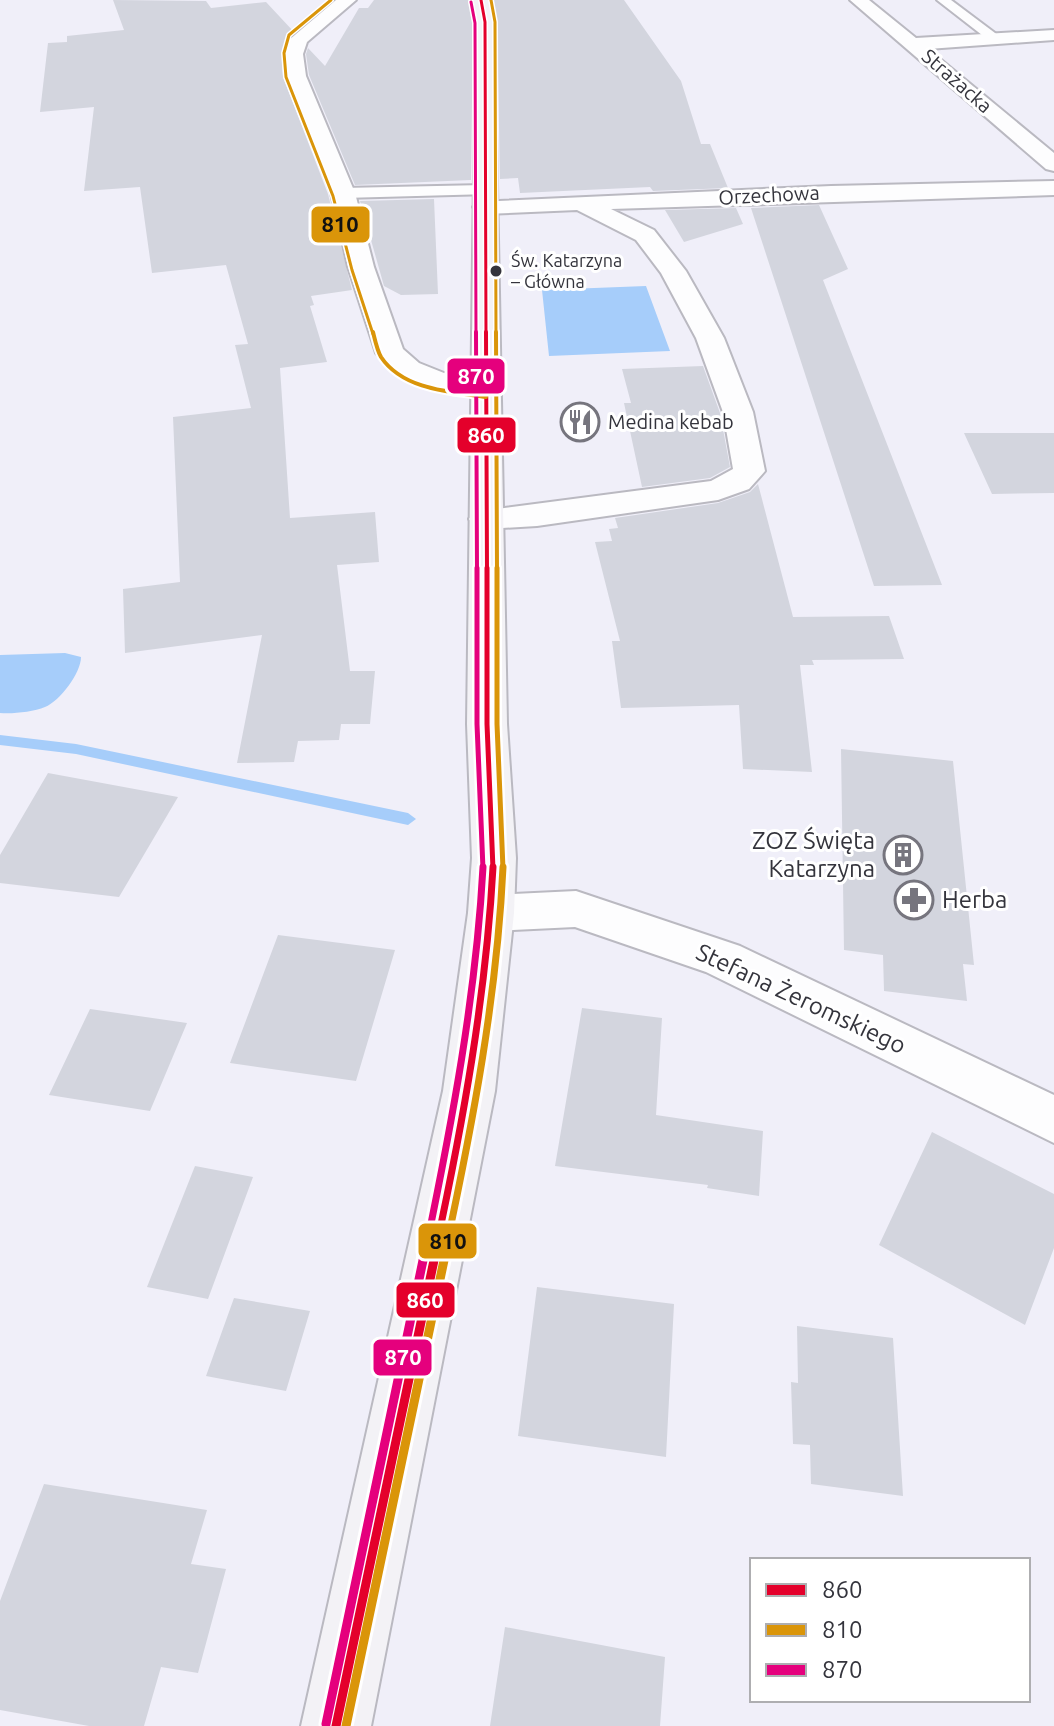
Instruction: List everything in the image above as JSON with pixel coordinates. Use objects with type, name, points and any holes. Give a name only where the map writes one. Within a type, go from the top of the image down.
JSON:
[{"type":"street","points":[[347,0],[298,40],[294,54],[296,76],[343,193],[361,267],[390,353],[409,369],[438,381],[487,387]]},
{"type":"street","points":[[336,1726],[469,1091],[491,913],[494,858],[487,724],[485,22],[481,0]]},
{"type":"street","name":"Strażacka","points":[[859,0],[1054,164]]},
{"type":"street","points":[[914,44],[1054,35]]},
{"type":"street","name":"Orzechowa","points":[[484,199],[583,204],[831,193],[1054,188]]},
{"type":"street","points":[[486,519],[537,516],[718,490],[738,482],[749,471],[738,412],[710,338],[673,271],[645,235],[583,204]]},
{"type":"street","name":"Stefana Żeromskiego","points":[[491,913],[576,909],[723,959],[1054,1120]]},
{"type":"lane","points":[[943,0],[996,39]]},
{"type":"lane","points":[[343,193],[484,199]]},
{"type":"water","points":[[646,286],[670,351],[549,356],[542,290]]},
{"type":"water","points":[[65,653],[81,657],[80,663],[74,678],[57,699],[35,710],[0,713],[0,655]]},
{"type":"building","points":[[113,0],[206,1],[211,8],[266,2],[294,32],[286,39],[282,53],[283,77],[328,194],[352,290],[311,296],[314,305],[310,306],[327,362],[280,368],[290,518],[375,512],[379,562],[337,565],[350,671],[375,671],[370,724],[341,724],[339,740],[298,741],[294,762],[237,763],[262,635],[125,653],[123,589],[180,582],[173,417],[251,408],[235,345],[248,344],[226,265],[152,273],[140,187],[84,191],[94,107],[40,112],[48,43],[67,42],[67,36],[124,30]]},
{"type":"building","points":[[374,0],[469,0],[473,22],[471,180],[355,185],[309,75],[306,54],[308,48],[325,66],[359,8],[368,8]]},
{"type":"building","points":[[493,0],[624,0],[681,81],[701,144],[710,144],[728,188],[653,191],[650,187],[520,193],[518,178],[500,179],[497,22]]},
{"type":"building","points":[[434,199],[438,294],[401,295],[384,286],[360,201]]},
{"type":"building","points":[[819,205],[848,269],[823,280],[942,585],[874,586],[751,208]]},
{"type":"building","points":[[736,208],[743,224],[684,242],[665,210]]},
{"type":"building","points":[[703,366],[720,413],[730,467],[710,478],[642,487],[624,403],[631,403],[622,369]]},
{"type":"building","points":[[964,433],[1054,433],[1054,493],[992,494]]},
{"type":"building","points":[[758,484],[793,617],[889,616],[904,659],[812,660],[814,665],[800,665],[812,772],[743,769],[739,705],[621,708],[612,641],[620,641],[595,542],[612,541],[609,529],[618,528],[615,518],[718,503],[750,492]]},
{"type":"building","name":"ZOZ Święta Katarzyna","points":[[841,749],[953,761],[974,965],[963,964],[967,1001],[884,991],[883,955],[844,950]]},
{"type":"building","points":[[48,773],[178,797],[119,897],[0,883],[0,855]]},
{"type":"building","points":[[278,935],[395,950],[356,1081],[230,1063]]},
{"type":"building","points":[[582,1008],[662,1018],[656,1115],[763,1131],[759,1196],[707,1188],[708,1185],[555,1166]]},
{"type":"building","points":[[90,1009],[187,1023],[150,1111],[49,1095]]},
{"type":"building","points":[[932,1132],[1054,1194],[1054,1248],[1025,1325],[879,1245]]},
{"type":"building","points":[[195,1166],[253,1177],[208,1299],[147,1287]]},
{"type":"building","points":[[537,1287],[674,1304],[666,1457],[518,1436]]},
{"type":"building","points":[[234,1298],[310,1311],[286,1391],[206,1376]]},
{"type":"building","points":[[797,1326],[893,1338],[903,1496],[811,1484],[810,1445],[793,1444],[791,1382],[798,1383]]},
{"type":"building","points":[[44,1484],[207,1510],[191,1564],[226,1569],[198,1673],[161,1667],[144,1726],[89,1726],[0,1710],[0,1601]]},
{"type":"building","points":[[505,1627],[665,1657],[660,1726],[490,1726]]},
{"type":"waterway","points":[[0,740],[76,749],[408,819]]},
{"type":"transit line","name":"810","points":[[331,0],[289,35],[284,53],[286,77],[333,196],[352,270],[381,357],[403,377],[434,390],[486,397]]},
{"type":"transit line","name":"860","points":[[336,1726],[469,1091],[491,913],[494,858],[487,724],[485,22],[481,0]]},
{"type":"transit line","name":"810","points":[[346,1726],[479,1093],[501,914],[504,857],[497,724],[495,22],[491,0]]},
{"type":"transit line","name":"870","points":[[326,1724],[459,1089],[481,912],[484,858],[477,724],[475,23],[471,2]]},
{"type":"place","name":"Św. Katarzyna – Główna","points":[[496,271]]},
{"type":"place","name":"Medina kebab","points":[[580,422]]},
{"type":"place","name":"ZOZ Święta Katarzyna","points":[[903,855]]},
{"type":"place","name":"Herba","points":[[914,900]]}]
